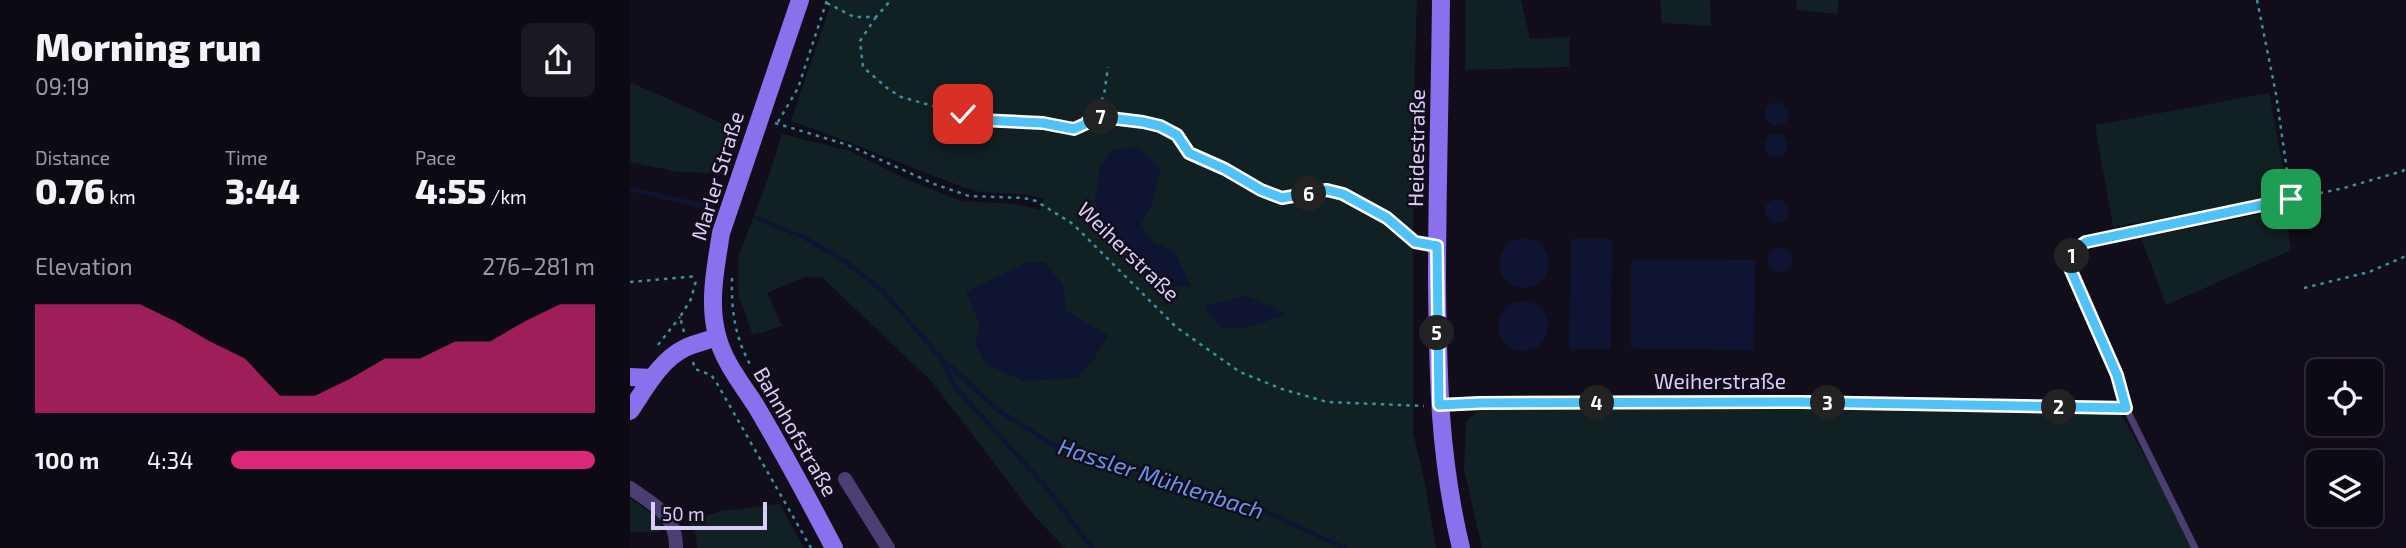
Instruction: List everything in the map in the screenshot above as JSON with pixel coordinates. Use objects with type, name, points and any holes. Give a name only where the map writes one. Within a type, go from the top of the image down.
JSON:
[{"type":"main road","name":"Marler Straße","points":[[717,337],[713,300],[721,233],[800,0]]},
{"type":"main road","name":"Heidestraße","points":[[1441,0],[1431,406],[1461,548]]},
{"type":"main road","points":[[630,411],[652,378],[681,350],[717,337]]},
{"type":"main road","name":"Bahnhofstraße","points":[[717,337],[834,548]]},
{"type":"main road","points":[[630,376],[652,378]]},
{"type":"street","name":"Weiherstraße","points":[[1431,406],[1494,403],[1800,402],[2126,408]]},
{"type":"street","name":"Bahnhofstraße","points":[[845,479],[888,548]]},
{"type":"street","points":[[630,488],[667,515],[677,534],[676,548]]},
{"type":"lane","points":[[2135,232],[2086,242],[2075,249],[2069,266],[2117,375],[2126,408],[2195,548]]},
{"type":"path","points":[[891,0],[860,41],[863,67],[901,97],[980,120],[1043,123],[1074,129],[1094,116],[1104,95],[1108,66]]},
{"type":"path","points":[[2257,0],[2276,94],[2291,199]]},
{"type":"path","points":[[776,124],[798,88],[827,1],[854,17],[876,17]]},
{"type":"path","points":[[1094,116],[1160,126],[1177,135],[1189,153],[1282,198],[1327,190],[1343,194],[1387,218],[1415,242],[1437,246]]},
{"type":"path","name":"Weiherstraße","points":[[758,118],[848,145],[934,184],[969,196],[1036,201],[1073,224],[1176,327],[1240,372],[1282,389],[1327,402],[1431,406]]},
{"type":"path","points":[[2135,232],[2344,188],[2405,170]]},
{"type":"path","points":[[2304,288],[2369,272],[2406,256]]},
{"type":"path","points":[[733,267],[735,330],[753,370]]},
{"type":"path","points":[[630,282],[697,276]]},
{"type":"path","points":[[691,299],[699,299]]},
{"type":"path","points":[[694,365],[695,369],[711,375],[715,380],[811,548]]},
{"type":"shaded area","points":[[832,0],[1417,0],[1413,129],[1413,432],[1436,548],[1065,548],[1036,518],[932,382],[823,278],[805,277],[767,293],[782,326],[753,335],[739,297],[738,257],[782,134],[850,151],[904,178],[961,201],[1017,204],[1040,210],[1044,199],[969,189],[791,121]]},
{"type":"shaded area","points":[[1465,0],[1521,0],[1530,39],[1570,37],[1569,67],[1465,70]]},
{"type":"shaded area","points":[[1660,0],[1710,0],[1711,26],[1662,23]]},
{"type":"shaded area","points":[[1797,0],[1838,0],[1838,14],[1796,10]]},
{"type":"shaded area","points":[[630,82],[733,128],[718,173],[678,172],[630,162]]},
{"type":"shaded area","points":[[2269,93],[2288,195],[2113,227],[2095,125]]},
{"type":"shaded area","points":[[2285,209],[2291,250],[2166,305],[2141,238]]},
{"type":"shaded area","points":[[1479,409],[2119,410],[2195,548],[1482,548],[1464,469],[1466,422]]},
{"type":"shaded area","points":[[630,498],[661,520],[660,532],[630,532]]},
{"type":"shaded area","points":[[780,504],[804,548],[697,548],[696,535],[687,522],[722,511]]},
{"type":"water","points":[[1777,102],[1786,105],[1789,114],[1786,123],[1777,126],[1768,123],[1765,114],[1768,105]]},
{"type":"water","points":[[1776,133],[1785,136],[1788,145],[1785,154],[1776,157],[1767,154],[1764,145],[1767,136]]},
{"type":"water","points":[[1138,147],[1161,169],[1152,204],[1141,224],[1153,242],[1175,252],[1191,287],[1163,287],[1129,258],[1103,230],[1095,200],[1100,167],[1111,150]]},
{"type":"water","points":[[1777,199],[1785,203],[1789,211],[1785,219],[1777,223],[1769,219],[1765,211],[1769,203]]},
{"type":"water","points":[[1524,238],[1542,245],[1549,263],[1542,281],[1524,288],[1506,281],[1499,263],[1506,245]]},
{"type":"water","points":[[1571,239],[1612,239],[1611,349],[1569,349]]},
{"type":"water","points":[[1780,248],[1788,252],[1792,260],[1788,268],[1780,272],[1772,268],[1768,260],[1772,252]]},
{"type":"water","points":[[1631,259],[1755,260],[1754,350],[1631,349]]},
{"type":"water","points":[[1044,262],[1063,285],[1066,311],[1108,335],[1094,359],[1077,378],[1023,381],[986,364],[975,344],[980,325],[966,292],[1025,263]]},
{"type":"water","points":[[1246,296],[1284,314],[1253,326],[1229,328],[1220,327],[1204,306]]},
{"type":"water","points":[[1523,301],[1541,308],[1548,326],[1541,344],[1523,351],[1505,344],[1498,326],[1505,308]]},
{"type":"waterway","points":[[630,191],[704,206]]},
{"type":"waterway","name":"Hassler Mühlenbach","points":[[757,218],[805,238],[843,260],[882,290],[940,357],[998,410],[1053,445],[1258,508],[1345,548]]},
{"type":"waterway","points":[[942,361],[956,388],[1046,487],[1092,548]]},
{"type":"route","points":[[963,114],[980,120],[1043,123],[1074,129],[1094,116],[1160,126],[1177,135],[1189,153],[1225,169],[1261,190],[1282,198],[1327,190],[1343,194],[1387,218],[1415,242],[1437,246],[1439,405],[1800,402],[2126,408],[2117,375],[2069,266],[2075,249],[2086,242],[2291,199]]}]
